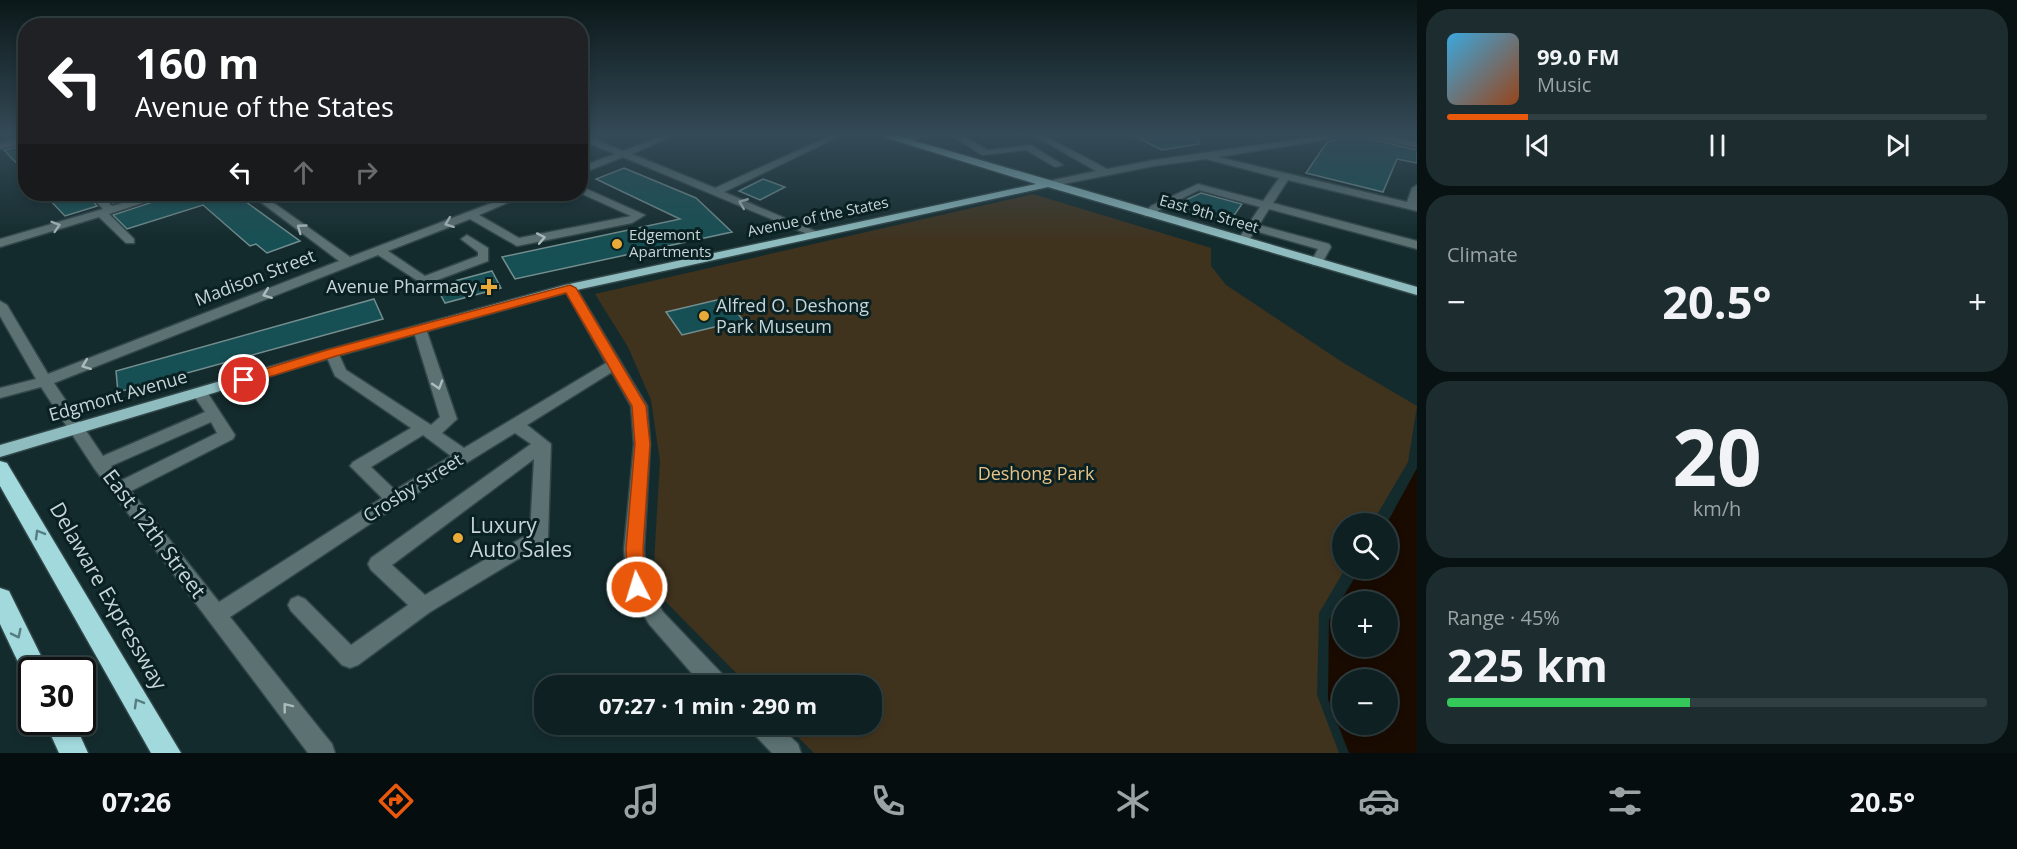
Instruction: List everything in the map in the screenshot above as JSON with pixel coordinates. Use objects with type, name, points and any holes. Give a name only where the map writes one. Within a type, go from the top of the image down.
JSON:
[{"type":"highway","name":"Delaware Expressway","points":[[0,468],[167,753]]},
{"type":"highway","points":[[0,598],[29,657]]},
{"type":"highway","points":[[65,735],[74,753]]},
{"type":"main road","name":"East 9th Street","points":[[1007,171],[1417,291]]},
{"type":"main road","name":"Avenue of the States","points":[[386,338],[570,288],[1048,184]]},
{"type":"main road","name":"Edgmont Avenue","points":[[0,451],[386,338]]},
{"type":"street","points":[[664,171],[816,234]]},
{"type":"street","points":[[715,192],[760,171]]},
{"type":"street","name":"Avenue of the States","points":[[1048,184],[1117,171]]},
{"type":"street","points":[[1265,171],[1414,207],[1417,188]]},
{"type":"street","points":[[1275,171],[1285,176]]},
{"type":"street","points":[[1243,241],[1285,176]]},
{"type":"street","points":[[1149,214],[1155,208],[1198,187],[1417,245]]},
{"type":"street","points":[[470,214],[517,242],[632,220],[639,215],[588,193]]},
{"type":"street","points":[[99,201],[130,241]]},
{"type":"street","points":[[0,243],[140,201]]},
{"type":"street","points":[[265,201],[348,262]]},
{"type":"street","name":"Madison Street","points":[[0,393],[45,381],[503,201]]},
{"type":"street","points":[[1252,226],[1325,247],[1317,262]]},
{"type":"street","points":[[378,250],[424,281],[484,258],[484,251],[468,239]]},
{"type":"street","points":[[570,288],[639,406],[642,444],[634,549],[637,587],[656,618],[708,675]]},
{"type":"street","name":"East 12th Street","points":[[0,305],[45,381],[100,464],[323,753]]},
{"type":"street","points":[[394,499],[359,466],[449,419],[420,329]]},
{"type":"street","points":[[332,353],[340,373],[463,456]]},
{"type":"street","name":"Crosby Street","points":[[216,615],[394,499],[613,365]]},
{"type":"street","points":[[120,489],[227,435],[200,393]]},
{"type":"street","points":[[100,464],[213,415]]},
{"type":"street","points":[[514,424],[543,444]]},
{"type":"street","points":[[423,606],[378,564],[543,444]]},
{"type":"street","points":[[298,605],[350,658],[423,606],[539,537],[543,444]]},
{"type":"street","points":[[770,735],[789,753]]},
{"type":"green space","name":"Deshong Park","points":[[1033,194],[1211,248],[1211,266],[1226,285],[1342,362],[1417,406],[1408,462],[1378,513],[1332,513],[1332,579],[1339,579],[1319,613],[1317,695],[1339,753],[814,753],[796,735],[882,735],[882,675],[738,675],[664,600],[654,563],[660,461],[651,400],[628,347],[595,294]]},
{"type":"shaded area","points":[[1417,468],[1417,753],[1349,753],[1342,735],[1398,735],[1398,669],[1332,669],[1332,709],[1328,699],[1329,620],[1332,615],[1332,657],[1398,657],[1398,591],[1347,591],[1354,579],[1398,579],[1398,513],[1392,513]]},
{"type":"building","name":"Edgemont Apartments","points":[[616,171],[632,171],[696,198],[732,232],[515,279],[502,257],[680,219],[596,179]]},
{"type":"building","points":[[1307,171],[1392,171],[1383,192],[1306,173]]},
{"type":"building","points":[[763,179],[785,187],[760,200],[739,191]]},
{"type":"building","points":[[1201,193],[1242,204],[1228,224],[1170,207]]},
{"type":"building","points":[[51,201],[93,201],[97,206],[65,216]]},
{"type":"building","points":[[156,201],[245,201],[300,241],[267,253],[256,244],[250,246],[203,205],[127,229],[113,215]]},
{"type":"building","points":[[492,271],[501,288],[445,303],[436,286]]},
{"type":"building","name":"Alfred O. Deshong Park Museum","points":[[725,298],[743,320],[682,335],[666,312]]},
{"type":"building","points":[[374,299],[383,319],[118,392],[116,371]]},
{"type":"place","name":"Edgemont Apartments","points":[[617,244]]},
{"type":"place","name":"Avenue Pharmacy","points":[[489,287]]},
{"type":"place","name":"Alfred O. Deshong Park Museum","points":[[704,316]]},
{"type":"place","name":"Luxury Auto Sales","points":[[458,538]]},
{"type":"route","points":[[244,380],[332,353],[570,288],[639,406],[642,476],[634,549],[637,587]]}]
